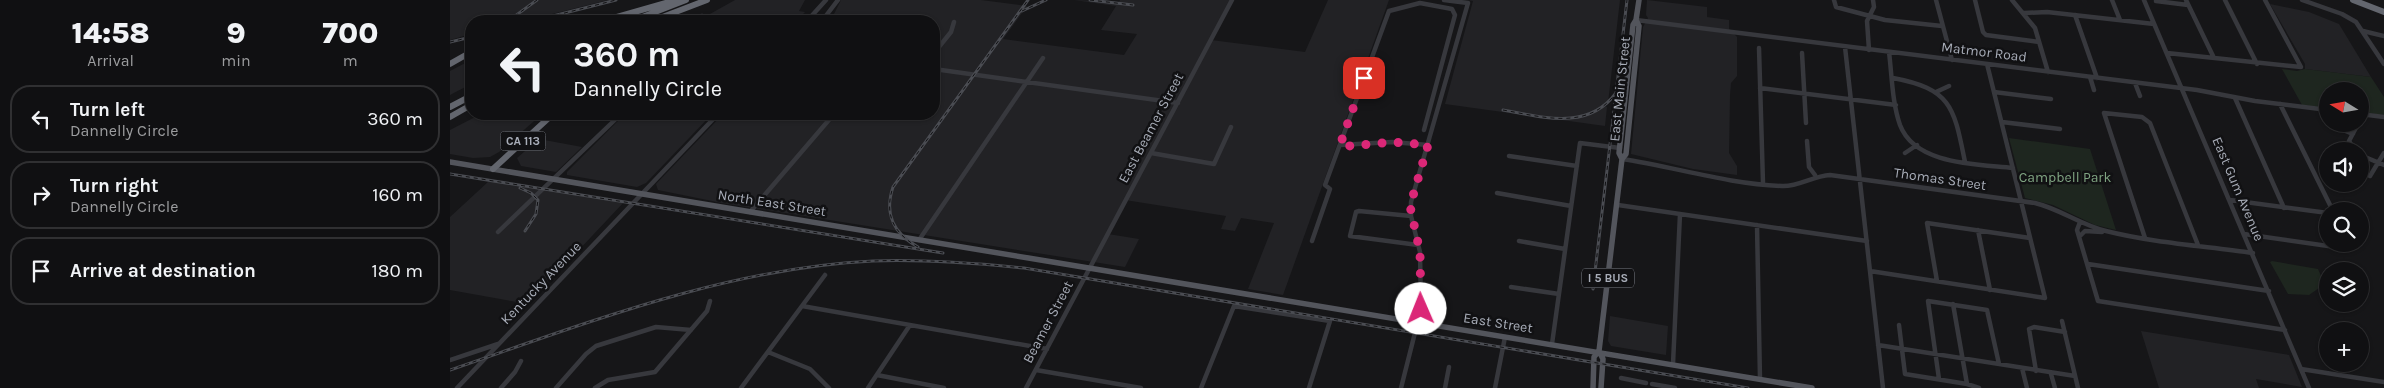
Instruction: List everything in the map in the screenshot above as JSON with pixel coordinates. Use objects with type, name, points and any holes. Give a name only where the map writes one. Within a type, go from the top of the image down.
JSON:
[{"type":"highway","points":[[624,15],[676,0]]},
{"type":"highway","points":[[647,15],[686,0]]},
{"type":"highway","points":[[668,15],[707,0]]},
{"type":"highway","points":[[678,15],[714,0]]},
{"type":"highway","points":[[2354,0],[2384,12]]},
{"type":"highway","points":[[450,65],[465,56]]},
{"type":"highway","points":[[450,65],[465,56]]},
{"type":"highway","points":[[452,106],[465,98]]},
{"type":"highway","points":[[450,118],[465,109]]},
{"type":"highway","points":[[450,118],[465,112]]},
{"type":"highway","name":"CA 113","points":[[493,169],[546,120]]},
{"type":"main road","name":"East Main Street","points":[[1599,351],[1618,205],[1622,159],[1620,148],[1633,25],[1636,20],[1639,0]]},
{"type":"main road","name":"East Main Street","points":[[1622,159],[1626,154],[1639,26],[1636,20]]},
{"type":"main road","name":"North East Street","points":[[450,162],[1090,267]]},
{"type":"main road","name":"East Street","points":[[1090,267],[1812,388]]},
{"type":"main road","name":"I 5 BUS","points":[[1593,388],[1594,357],[1599,351],[1603,359],[1601,388]]},
{"type":"street","points":[[812,15],[826,0]]},
{"type":"street","points":[[828,15],[838,0]]},
{"type":"street","name":"East Beamer Street","points":[[1090,267],[1232,0]]},
{"type":"street","points":[[1402,388],[1419,322],[1422,299],[1418,246],[1411,216],[1411,202],[1468,3],[1444,0]]},
{"type":"street","points":[[1834,0],[1836,7],[1840,10],[1886,20],[1942,26]]},
{"type":"street","points":[[1869,50],[1866,27],[1874,7],[1873,0]]},
{"type":"street","points":[[1936,0],[1952,60]]},
{"type":"street","points":[[1975,0],[1983,32],[1986,35],[2039,42]]},
{"type":"street","points":[[2012,0],[2033,22],[2048,72]]},
{"type":"street","points":[[2112,0],[2120,20]]},
{"type":"street","name":"East Gum Avenue","points":[[2144,0],[2309,388]]},
{"type":"street","points":[[2186,0],[2214,58]]},
{"type":"street","points":[[2225,0],[2257,64]]},
{"type":"street","points":[[2167,53],[2257,64],[2301,67],[2265,0]]},
{"type":"street","points":[[2302,0],[2347,16],[2356,22],[2384,64]]},
{"type":"street","points":[[2156,1],[2188,5]]},
{"type":"street","points":[[1312,241],[1330,190],[1325,185],[1389,11],[1416,2],[1438,2],[1452,9],[1455,15],[1445,58],[1424,130]]},
{"type":"street","points":[[2024,13],[2041,11],[2154,24]]},
{"type":"street","points":[[2075,15],[2097,78]]},
{"type":"street","name":"Matmor Road","points":[[1636,20],[2182,88],[2235,98],[2319,109]]},
{"type":"street","points":[[940,46],[951,32],[954,22]]},
{"type":"street","points":[[2363,31],[2384,36]]},
{"type":"street","points":[[1845,46],[1883,388]]},
{"type":"street","points":[[1759,48],[1763,183]]},
{"type":"street","points":[[1889,52],[1896,105],[1902,130],[1917,145],[1933,155],[1965,162],[2013,168]]},
{"type":"street","points":[[1802,53],[1806,123]]},
{"type":"street","points":[[919,240],[1043,58]]},
{"type":"street","points":[[1445,58],[1452,59]]},
{"type":"street","points":[[1870,271],[2045,298],[1987,64]]},
{"type":"street","points":[[940,70],[1178,103]]},
{"type":"street","points":[[2090,77],[2094,90]]},
{"type":"street","points":[[1893,78],[1920,84],[1936,92],[1948,102],[1954,112],[1965,162]]},
{"type":"street","points":[[2135,83],[2140,96]]},
{"type":"street","points":[[1936,92],[1949,86]]},
{"type":"street","points":[[1760,88],[1896,105]]},
{"type":"street","points":[[1994,92],[2051,99]]},
{"type":"street","points":[[2235,98],[2238,109],[2284,208]]},
{"type":"street","points":[[2280,104],[2329,202]]},
{"type":"street","points":[[2145,238],[2104,113],[2108,112],[2147,120],[2198,245]]},
{"type":"street","points":[[2369,116],[2384,118]]},
{"type":"street","points":[[498,232],[615,120]]},
{"type":"street","name":"Kentucky Avenue","points":[[457,388],[712,120]]},
{"type":"street","points":[[750,212],[829,120]]},
{"type":"street","points":[[1426,121],[1434,122]]},
{"type":"street","points":[[2002,122],[2060,130]]},
{"type":"street","points":[[1151,153],[1214,164],[1231,127]]},
{"type":"street","points":[[2348,132],[2353,134],[2350,142]]},
{"type":"street","points":[[1807,141],[1809,168],[1815,176]]},
{"type":"street","points":[[1340,145],[1351,146],[1392,142],[1428,145]]},
{"type":"street","points":[[1552,344],[1580,143],[1620,148]]},
{"type":"street","points":[[1905,153],[1917,145]]},
{"type":"street","points":[[2370,176],[2384,153]]},
{"type":"street","points":[[1509,156],[1576,166]]},
{"type":"street","name":"Thomas Street","points":[[1622,159],[1659,164],[1695,174],[1788,186],[1815,176],[1830,174],[2021,201],[2047,206],[2080,222],[2110,232],[2253,253]]},
{"type":"street","points":[[2369,159],[2384,165]]},
{"type":"street","points":[[1496,193],[1571,206]]},
{"type":"street","points":[[2230,200],[2319,213]]},
{"type":"street","points":[[1618,205],[1867,241]]},
{"type":"street","points":[[1411,216],[1359,211],[1356,212],[1350,236],[1418,246]]},
{"type":"street","points":[[1673,364],[1680,214]]},
{"type":"street","points":[[2080,222],[2078,230],[2098,302],[2285,330]]},
{"type":"street","points":[[1937,281],[1928,223],[2030,238]]},
{"type":"street","points":[[1757,225],[1760,379]]},
{"type":"street","points":[[1978,230],[1990,290]]},
{"type":"street","points":[[2080,237],[2080,233],[2085,231],[2110,232]]},
{"type":"street","points":[[2244,234],[2319,245]]},
{"type":"street","points":[[1519,241],[1565,249]]},
{"type":"street","points":[[2088,264],[2269,291]]},
{"type":"street","name":"Beamer Street","points":[[1026,388],[1090,267]]},
{"type":"street","points":[[741,388],[825,275]]},
{"type":"street","points":[[1511,287],[1559,294]]},
{"type":"street","points":[[1939,379],[1928,300],[1989,312],[1999,364]]},
{"type":"street","points":[[595,388],[610,379],[646,375],[655,372],[707,311],[710,301]]},
{"type":"street","points":[[1953,304],[1967,384]]},
{"type":"street","points":[[802,306],[1047,349]]},
{"type":"street","points":[[1201,388],[1234,306],[1330,321],[1309,388]]},
{"type":"street","points":[[2062,321],[2078,388]]},
{"type":"street","points":[[868,388],[910,325]]},
{"type":"street","points":[[1899,325],[1905,374],[1967,384],[1979,388]]},
{"type":"street","points":[[556,388],[586,354],[596,346],[656,327],[691,330]]},
{"type":"street","points":[[2036,371],[2029,329],[2034,327],[2065,332]]},
{"type":"street","points":[[1495,388],[1505,337]]},
{"type":"street","points":[[450,360],[500,343]]},
{"type":"street","points":[[1878,345],[2052,374],[2075,376]]},
{"type":"street","points":[[768,352],[798,361],[825,381],[828,388]]},
{"type":"street","points":[[500,388],[515,372],[521,361]]},
{"type":"street","points":[[1445,388],[1449,367]]},
{"type":"street","points":[[2022,368],[2027,388]]},
{"type":"street","points":[[2301,369],[2384,382]]},
{"type":"street","points":[[1036,370],[1114,386],[1141,388]]},
{"type":"street","points":[[2052,374],[2055,388]]},
{"type":"street","points":[[877,375],[944,388]]},
{"type":"street","points":[[1621,378],[1675,388]]},
{"type":"shaded area","points":[[450,0],[608,0],[548,15],[465,15],[465,36],[450,40]]},
{"type":"shaded area","points":[[735,0],[805,0],[799,11],[805,12],[802,15],[708,15]]},
{"type":"shaded area","points":[[841,0],[981,0],[1027,6],[1003,39],[1124,55],[1137,34],[1101,30],[1116,6],[1074,0],[1119,2],[1120,0],[1232,0],[1211,40],[1305,52],[1328,0],[1389,0],[1283,295],[1248,289],[1274,223],[1241,218],[1235,231],[1221,229],[1226,216],[1125,200],[1108,234],[1139,239],[1125,267],[722,203],[658,190],[656,184],[717,120],[940,120],[940,15],[832,15]]},
{"type":"shaded area","points":[[1468,0],[1620,0],[1608,103],[1605,106],[1607,107],[1605,126],[1445,104],[1473,1]]},
{"type":"shaded area","points":[[1647,0],[1707,7],[1707,17],[1729,20],[1729,29],[1737,37],[1737,76],[1731,83],[1730,95],[1729,153],[1737,166],[1737,175],[1693,169],[1631,154],[1643,27],[1648,18],[1646,15]]},
{"type":"shaded area","points":[[2270,4],[2309,12],[2339,24],[2371,77],[2305,69],[2305,64]]},
{"type":"shaded area","points":[[465,63],[465,87],[450,95],[450,71]]},
{"type":"shaded area","points":[[469,120],[535,120],[499,152],[490,157],[473,158],[450,154],[450,130]]},
{"type":"shaded area","points":[[619,120],[706,120],[646,183],[637,187],[567,175],[567,172]]},
{"type":"shaded area","points":[[539,139],[582,147],[556,172],[521,166],[517,158]]},
{"type":"shaded area","points":[[489,181],[624,202],[528,304],[450,290],[450,217]]},
{"type":"shaded area","points":[[1610,316],[1668,326],[1666,355],[1611,346],[1608,341]]},
{"type":"shaded area","points":[[2141,331],[2289,355],[2302,387],[2256,379],[2259,388],[2159,388]]},
{"type":"green space","points":[[2282,69],[2297,71],[2305,69],[2371,77],[2384,97],[2384,115],[2369,113],[2369,82],[2319,82],[2319,107],[2302,105]]},
{"type":"green space","name":"Campbell Park","points":[[2009,138],[2090,149],[2116,230],[2095,225],[2053,205],[2025,198]]},
{"type":"green space","points":[[2270,262],[2318,269],[2319,288],[2309,295],[2288,294]]},
{"type":"railway","points":[[516,15],[537,0]]},
{"type":"railway","points":[[557,15],[616,0]]},
{"type":"railway","points":[[918,247],[902,236],[893,222],[890,214],[890,197],[893,187],[1028,0]]},
{"type":"railway","points":[[1022,11],[1046,0]]},
{"type":"railway","points":[[1090,0],[1133,5]]},
{"type":"railway","points":[[1593,289],[1627,0]]},
{"type":"railway","points":[[450,42],[465,38]]},
{"type":"railway","points":[[1503,110],[1549,118],[1578,117],[1592,113],[1605,105],[1616,93]]},
{"type":"railway","points":[[450,174],[943,253]]},
{"type":"railway","points":[[520,188],[531,193],[538,200],[536,214],[525,231]]},
{"type":"railway","points":[[450,370],[658,300],[711,286],[765,274],[819,266],[873,261],[911,261],[968,263],[1024,268],[1748,388]]},
{"type":"route","points":[[1364,78],[1340,145],[1351,146],[1392,142],[1428,145],[1410,206],[1420,252],[1421,309]]}]
